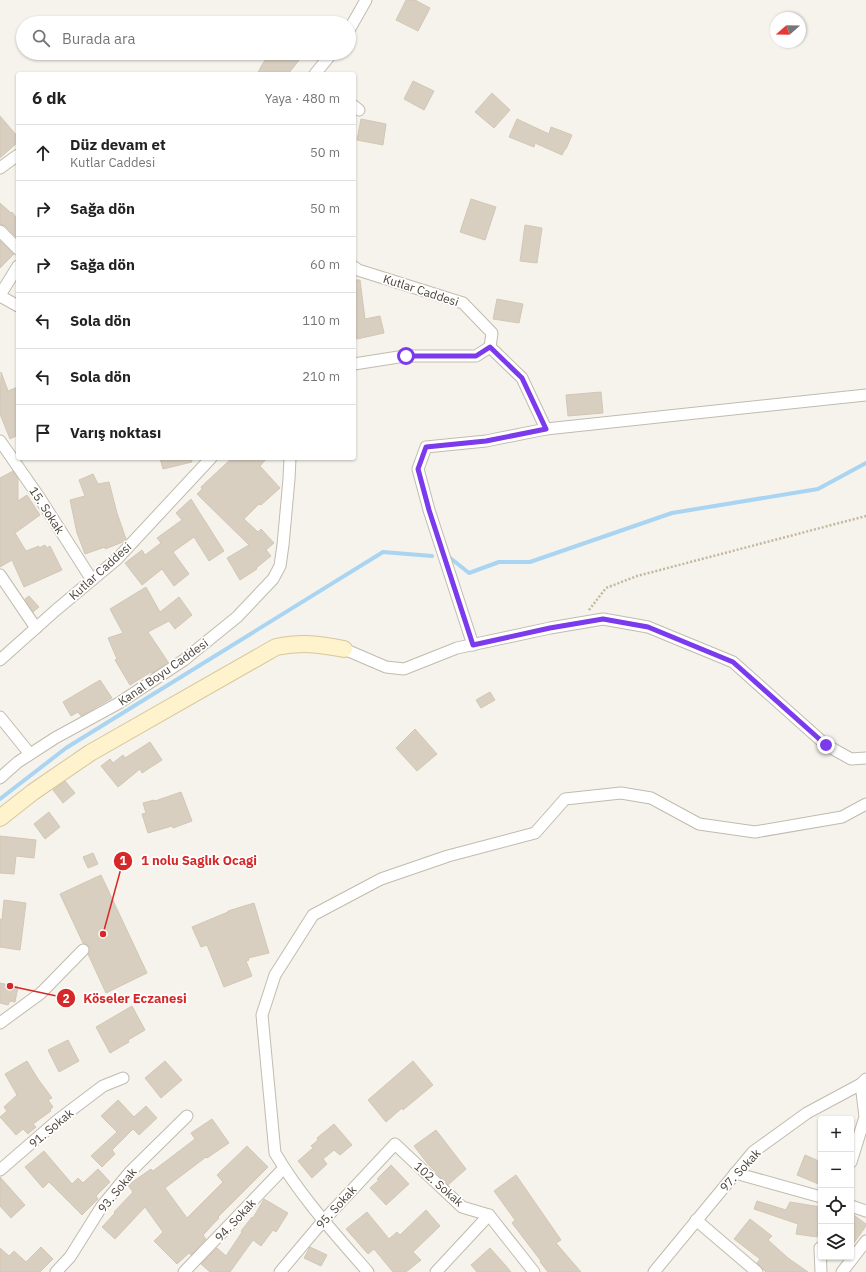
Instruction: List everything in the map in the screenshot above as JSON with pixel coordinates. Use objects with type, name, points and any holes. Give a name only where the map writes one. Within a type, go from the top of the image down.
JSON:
[{"type":"street","points":[[356,18],[366,0]]},
{"type":"street","points":[[317,72],[326,60]]},
{"type":"street","points":[[0,168],[16,156]]},
{"type":"street","points":[[0,231],[16,248]]},
{"type":"street","name":"Kutlar Caddesi","points":[[356,268],[463,303],[492,333],[490,347]]},
{"type":"street","points":[[16,269],[0,296],[16,305]]},
{"type":"street","points":[[356,364],[406,356],[476,356],[490,347],[522,378],[546,429]]},
{"type":"street","points":[[473,645],[429,510],[418,469],[426,447],[486,441],[546,429],[866,394]]},
{"type":"street","name":"15. Sokak","points":[[0,441],[39,497],[92,580]]},
{"type":"street","name":"Kutlar Caddesi","points":[[0,660],[117,559],[209,460]]},
{"type":"street","name":"Kanal Boyu Caddesi","points":[[0,778],[18,762],[30,754],[55,738],[119,703],[184,660],[237,617],[273,579],[280,566],[283,545],[290,460]]},
{"type":"street","points":[[0,575],[36,628]]},
{"type":"street","points":[[0,818],[33,792],[90,753],[276,647],[296,644],[318,644],[344,649],[386,667],[404,670],[457,648],[550,628],[603,619],[648,627],[733,662],[826,745],[851,759],[866,758]]},
{"type":"street","points":[[0,717],[30,754]]},
{"type":"street","points":[[368,1272],[323,1221],[284,1168],[275,1153],[262,1015],[275,975],[313,915],[381,879],[448,856],[535,833],[565,800],[621,793],[651,798],[699,824],[755,832],[842,817],[866,804]]},
{"type":"street","points":[[0,1023],[41,993],[83,950]]},
{"type":"street","name":"91. Sokak","points":[[0,1170],[58,1120],[103,1086],[123,1078]]},
{"type":"street","points":[[854,1152],[865,1117],[863,1081]]},
{"type":"street","name":"97. Sokak","points":[[654,1272],[753,1152],[807,1113],[863,1081]]},
{"type":"street","name":"93. Sokak","points":[[56,1272],[70,1258],[102,1206],[130,1172],[187,1116]]},
{"type":"street","name":"102. Sokak","points":[[395,1144],[462,1206],[489,1215]]},
{"type":"street","name":"95. Sokak","points":[[280,1272],[323,1221],[395,1144]]},
{"type":"street","name":"94. Sokak","points":[[189,1270],[284,1168]]},
{"type":"street","points":[[735,1174],[818,1196]]},
{"type":"street","points":[[854,1207],[866,1211]]},
{"type":"street","points":[[436,1272],[489,1215],[534,1272]]},
{"type":"street","points":[[696,1220],[757,1272]]},
{"type":"street","points":[[842,1272],[866,1241]]},
{"type":"street","points":[[820,1260],[821,1272]]},
{"type":"path","points":[[589,611],[606,588],[637,576],[866,516]]},
{"type":"building","points":[[406,0],[415,0],[430,8],[418,31],[396,20]]},
{"type":"building","points":[[265,60],[299,60],[290,72],[258,72]]},
{"type":"building","points":[[413,81],[434,91],[424,110],[404,99]]},
{"type":"building","points":[[492,93],[510,110],[494,128],[475,112]]},
{"type":"building","points":[[0,116],[16,135],[16,144],[0,158]]},
{"type":"building","points":[[361,119],[386,124],[383,145],[357,140]]},
{"type":"building","points":[[517,119],[549,134],[551,127],[572,135],[562,155],[535,143],[534,147],[509,137]]},
{"type":"building","points":[[471,199],[496,207],[485,240],[460,232]]},
{"type":"building","points":[[0,203],[11,213],[12,212],[16,217],[16,237],[5,226],[0,224]]},
{"type":"building","points":[[525,225],[542,228],[537,263],[520,261]]},
{"type":"building","points":[[0,241],[14,254],[0,268]]},
{"type":"building","points":[[356,280],[360,280],[365,319],[380,316],[384,333],[357,339]]},
{"type":"building","points":[[497,299],[523,304],[519,323],[493,319]]},
{"type":"building","points":[[1,372],[8,391],[16,388],[16,436],[10,439],[0,414]]},
{"type":"building","points":[[601,392],[603,413],[568,416],[566,395]]},
{"type":"building","points":[[161,460],[192,460],[192,462],[163,469]]},
{"type":"building","points":[[230,460],[265,460],[260,466],[280,488],[261,505],[259,504],[244,519],[258,532],[261,529],[274,543],[266,550],[271,556],[256,568],[257,569],[240,580],[227,558],[249,545],[197,494],[202,489],[201,487]]},
{"type":"building","points":[[13,471],[18,479],[18,501],[27,495],[40,515],[15,533],[26,551],[39,546],[39,548],[45,545],[47,548],[50,546],[62,570],[24,587],[12,560],[0,567],[0,478]]},
{"type":"building","points":[[93,474],[98,484],[109,482],[126,539],[123,542],[105,549],[105,547],[85,554],[77,533],[70,500],[85,496],[79,480]]},
{"type":"building","points":[[191,499],[224,551],[209,561],[194,537],[173,552],[189,574],[174,586],[162,569],[142,585],[125,563],[142,550],[145,555],[161,543],[157,538],[182,520],[176,513]]},
{"type":"building","points":[[146,587],[160,612],[179,597],[192,615],[175,629],[169,621],[148,632],[168,662],[130,685],[115,660],[117,659],[108,638],[123,633],[110,609]]},
{"type":"building","points":[[29,596],[39,607],[33,612],[25,599]]},
{"type":"building","points":[[100,680],[112,698],[81,716],[78,712],[71,716],[63,702]]},
{"type":"building","points":[[490,692],[495,700],[481,708],[476,700]]},
{"type":"building","points":[[415,729],[437,754],[417,771],[396,748]]},
{"type":"building","points":[[150,742],[162,760],[142,773],[140,769],[118,787],[101,766],[110,759],[113,763],[123,755],[125,758]]},
{"type":"building","points":[[65,781],[75,793],[63,803],[53,790]]},
{"type":"building","points":[[181,792],[192,821],[173,828],[172,826],[148,833],[142,814],[146,813],[143,803],[155,801]]},
{"type":"building","points":[[49,812],[60,827],[45,839],[34,824]]},
{"type":"building","points":[[0,836],[36,840],[34,858],[16,856],[14,874],[0,873]]},
{"type":"building","points":[[93,853],[98,864],[88,868],[83,857]]},
{"type":"building","points":[[101,875],[147,973],[106,993],[88,954],[90,948],[88,945],[83,943],[60,894]]},
{"type":"building","points":[[4,900],[26,903],[20,950],[0,947],[0,919],[2,920]]},
{"type":"building","points":[[254,903],[269,953],[248,958],[249,960],[246,961],[252,976],[224,987],[207,945],[201,947],[192,927],[228,911]]},
{"type":"building","points":[[0,983],[18,987],[15,1002],[10,1001],[8,1005],[0,1003]]},
{"type":"building","points":[[132,1006],[145,1030],[128,1040],[129,1042],[110,1053],[96,1027]]},
{"type":"building","points":[[68,1040],[79,1061],[59,1072],[48,1050]]},
{"type":"building","points":[[27,1061],[52,1098],[48,1100],[53,1107],[50,1110],[51,1111],[33,1124],[36,1127],[28,1134],[23,1129],[16,1135],[0,1117],[7,1111],[4,1107],[17,1095],[5,1074]]},
{"type":"building","points":[[165,1061],[182,1080],[161,1098],[145,1078]]},
{"type":"building","points":[[413,1061],[433,1085],[386,1122],[368,1100]]},
{"type":"building","points":[[118,1100],[134,1117],[146,1106],[157,1118],[139,1135],[133,1129],[112,1150],[115,1154],[102,1167],[91,1156],[117,1132],[101,1116]]},
{"type":"building","points":[[212,1119],[229,1143],[207,1158],[206,1157],[165,1188],[187,1218],[223,1182],[217,1175],[247,1146],[268,1167],[218,1217],[219,1218],[203,1235],[206,1239],[191,1255],[189,1253],[177,1264],[154,1241],[163,1232],[145,1207],[115,1239],[102,1227],[133,1192],[128,1185],[151,1169],[153,1171],[195,1139],[191,1133]]},
{"type":"building","points":[[334,1124],[352,1145],[340,1155],[334,1150],[323,1159],[327,1164],[312,1178],[298,1161],[313,1148],[311,1146],[318,1140],[317,1138]]},
{"type":"building","points":[[436,1130],[466,1169],[448,1185],[427,1163],[414,1146]]},
{"type":"building","points":[[44,1151],[72,1184],[78,1178],[83,1183],[98,1169],[110,1182],[96,1196],[98,1199],[82,1215],[49,1182],[43,1188],[25,1167]]},
{"type":"building","points":[[805,1155],[818,1161],[818,1184],[797,1175]]},
{"type":"building","points":[[391,1165],[409,1184],[386,1205],[370,1188],[379,1180],[377,1179]]},
{"type":"building","points":[[516,1175],[561,1240],[556,1243],[581,1272],[548,1272],[512,1223],[515,1220],[494,1191]]},
{"type":"building","points":[[0,1177],[25,1205],[11,1218],[0,1206]]},
{"type":"building","points":[[264,1199],[288,1213],[276,1232],[273,1230],[261,1246],[253,1240],[230,1272],[210,1272],[201,1264],[217,1248],[226,1256],[242,1232],[241,1231],[252,1217],[253,1218]]},
{"type":"building","points":[[757,1201],[786,1210],[790,1202],[818,1207],[817,1237],[796,1234],[798,1224],[754,1209]]},
{"type":"building","points":[[426,1210],[440,1226],[413,1252],[421,1260],[406,1272],[393,1272],[374,1249],[368,1254],[346,1229],[367,1212],[389,1239],[397,1232],[400,1235]]},
{"type":"building","points":[[854,1215],[866,1224],[854,1243]]},
{"type":"building","points":[[750,1219],[772,1236],[768,1240],[788,1258],[808,1272],[766,1272],[757,1263],[760,1259],[734,1239]]},
{"type":"building","points":[[41,1247],[53,1259],[40,1272],[0,1272],[0,1248],[9,1256],[14,1251],[26,1262]]},
{"type":"building","points":[[310,1247],[327,1255],[321,1266],[304,1258]]},
{"type":"building","points":[[490,1248],[511,1272],[477,1272],[471,1265]]},
{"type":"waterway","points":[[449,557],[469,573],[499,562],[530,562],[672,513],[818,489],[866,463]]},
{"type":"waterway","points":[[0,799],[66,748],[383,552],[432,556]]},
{"type":"place","name":"1 nolu Saglık Ocagi","points":[[103,934]]},
{"type":"place","name":"Köseler Eczanesi","points":[[10,986]]},
{"type":"route","points":[[406,356],[476,356],[490,347],[522,378],[546,429],[486,441],[426,447],[418,469],[429,510],[473,645],[550,628],[603,619],[648,627],[733,662],[826,745]]}]
